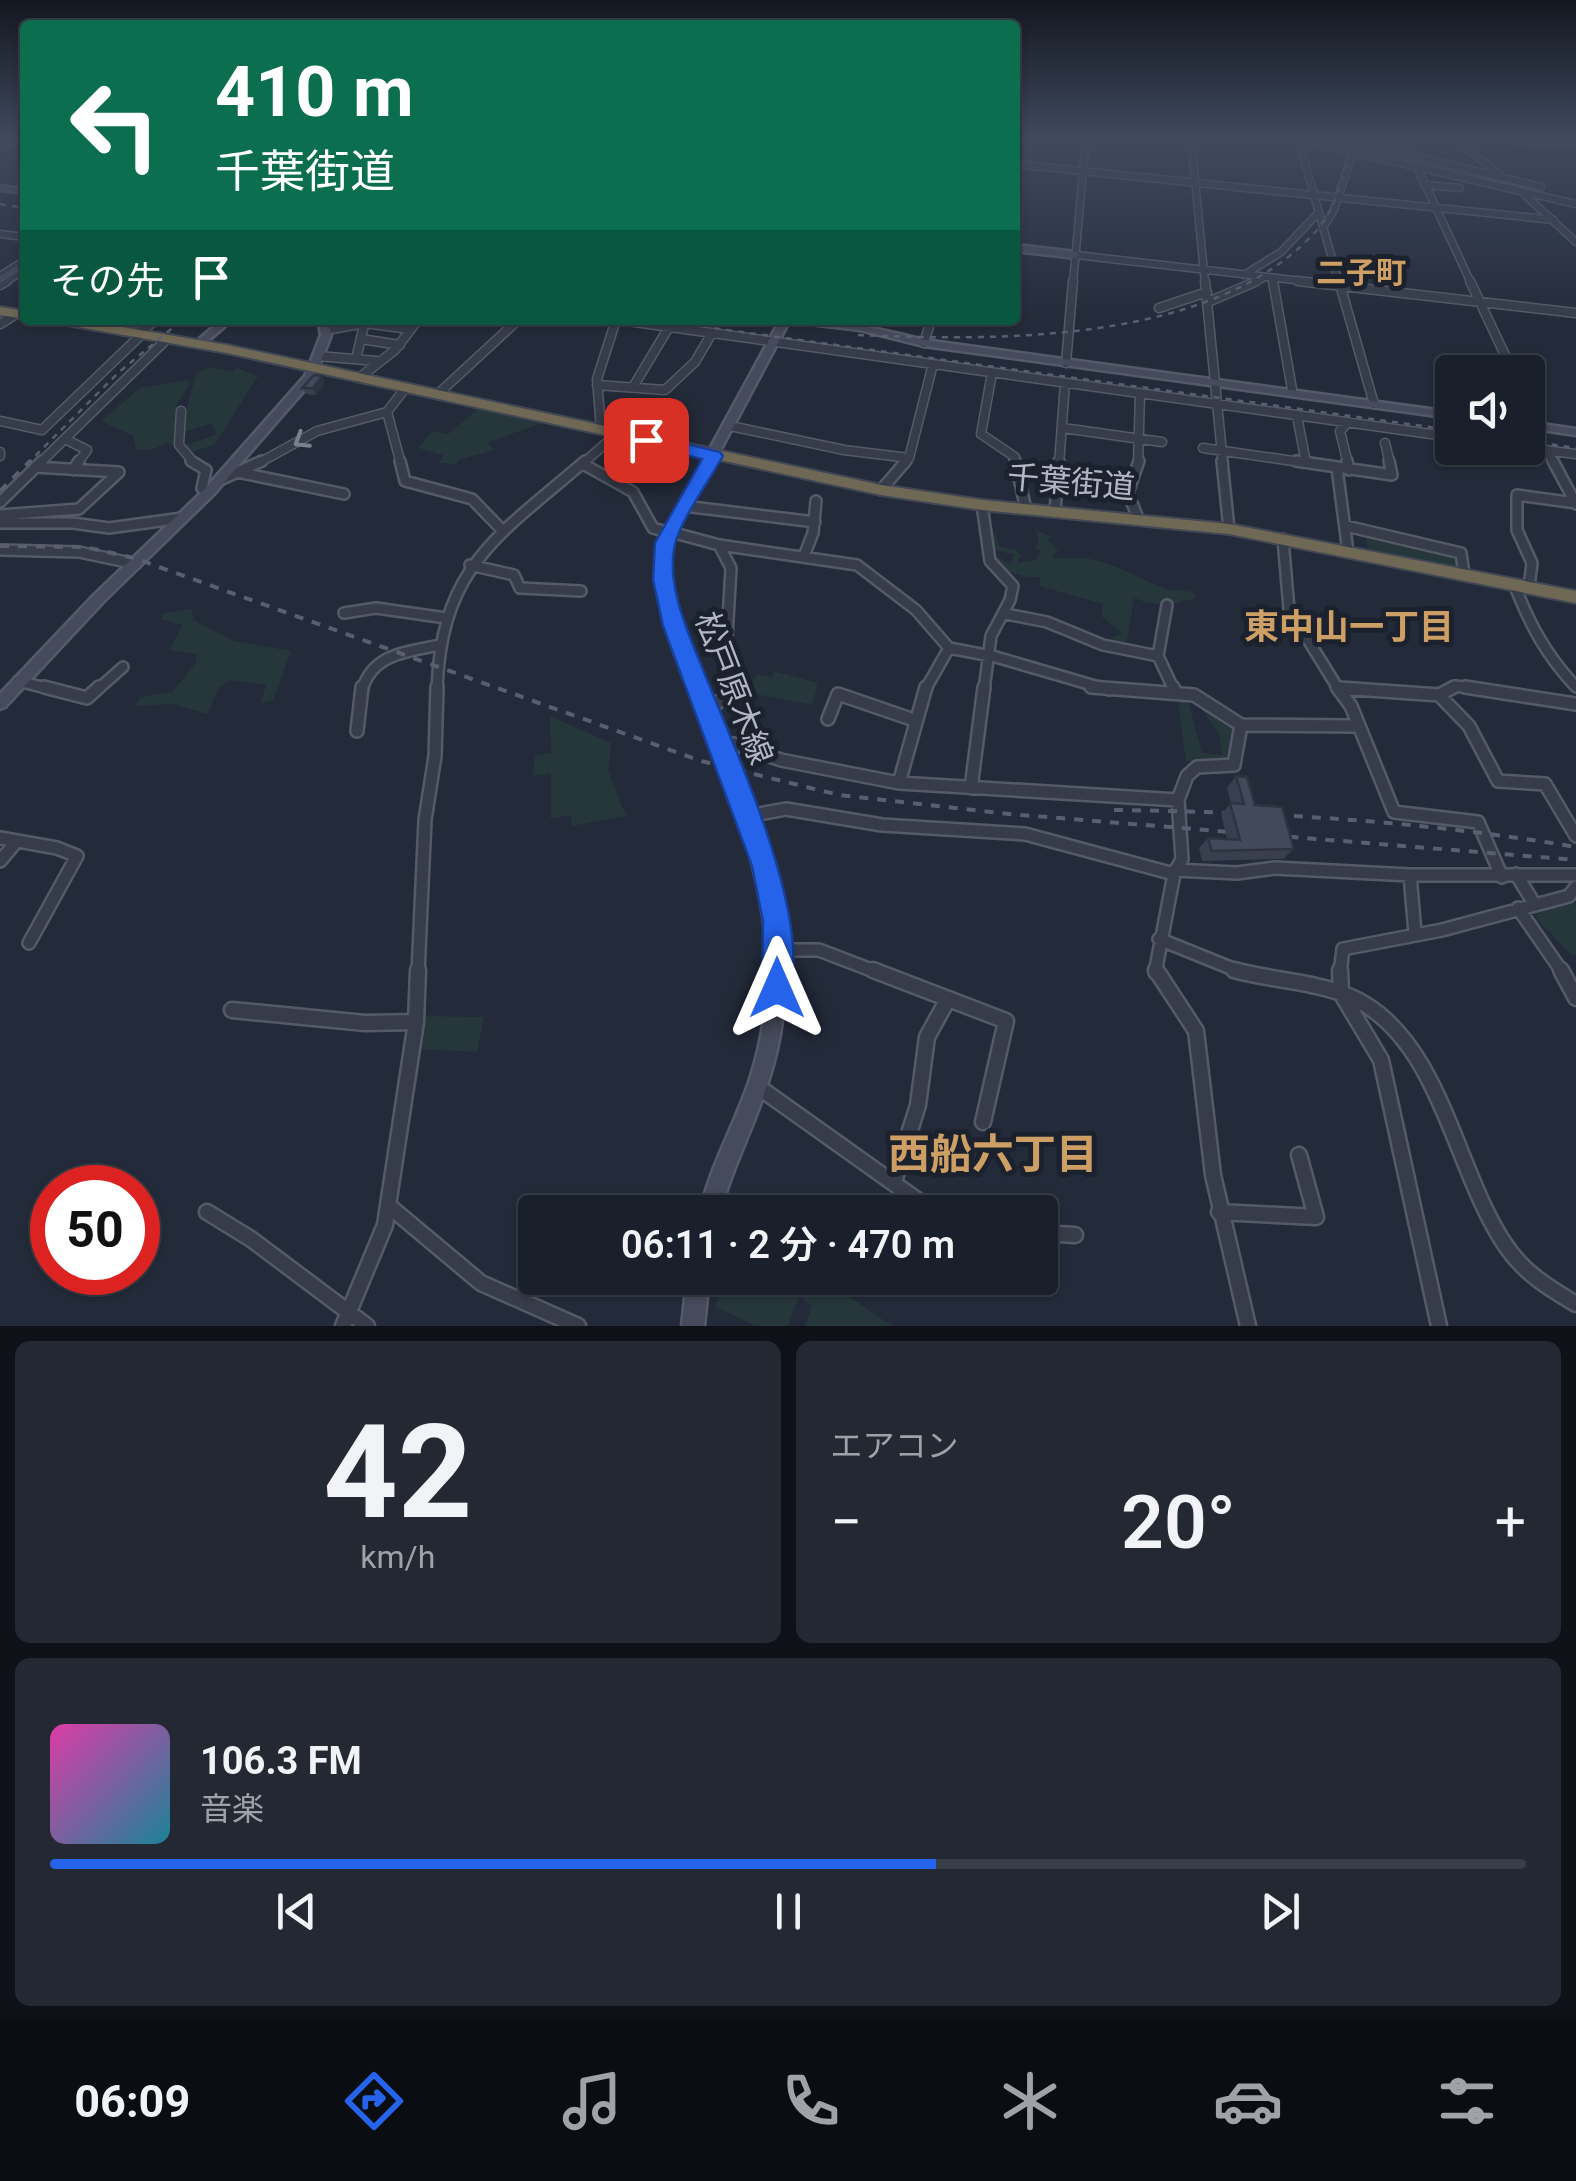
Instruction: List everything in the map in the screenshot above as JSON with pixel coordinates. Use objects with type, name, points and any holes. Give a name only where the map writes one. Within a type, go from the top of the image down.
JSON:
[{"type":"highway","name":"千葉街道","points":[[105,325],[316,363],[360,378],[881,490],[982,505],[1229,529],[1576,597]]},
{"type":"street","points":[[1066,363],[1081,200]]},
{"type":"street","points":[[1198,200],[1229,529]]},
{"type":"street","points":[[1315,200],[1374,404]]},
{"type":"street","points":[[1323,228],[1337,200]]},
{"type":"street","points":[[1356,200],[1554,220]]},
{"type":"street","points":[[1432,200],[1505,355]]},
{"type":"street","points":[[1530,200],[1576,242]]},
{"type":"street","points":[[1244,275],[1281,252],[1319,212]]},
{"type":"street","points":[[0,234],[20,236]]},
{"type":"street","points":[[0,245],[16,236]]},
{"type":"street","points":[[1020,249],[1576,314]]},
{"type":"street","points":[[1208,302],[1268,278]]},
{"type":"street","points":[[1268,278],[1292,390]]},
{"type":"street","points":[[1158,308],[1207,292]]},
{"type":"street","points":[[0,421],[42,430],[150,325]]},
{"type":"street","points":[[199,344],[222,325]]},
{"type":"street","points":[[0,703],[208,492],[316,363],[325,325]]},
{"type":"street","points":[[356,359],[364,325]]},
{"type":"street","points":[[391,325],[410,328]]},
{"type":"street","points":[[360,378],[400,344],[413,325]]},
{"type":"street","points":[[439,393],[513,325]]},
{"type":"street","points":[[601,429],[597,385],[616,325]]},
{"type":"street","points":[[654,325],[1435,435]]},
{"type":"street","name":"松戸原木線","points":[[718,1195],[757,1086],[774,1019],[778,950],[773,895],[748,816],[668,604],[662,554],[670,532],[782,325]]},
{"type":"street","points":[[843,325],[924,345],[1435,413]]},
{"type":"street","points":[[919,362],[930,325]]},
{"type":"street","points":[[633,387],[668,327]]},
{"type":"street","points":[[597,385],[663,390],[672,386],[696,362],[712,333]]},
{"type":"street","points":[[0,502],[168,338]]},
{"type":"street","points":[[361,339],[400,344]]},
{"type":"street","points":[[316,363],[376,361]]},
{"type":"street","points":[[881,490],[909,458],[933,364]]},
{"type":"street","points":[[992,373],[981,434],[1015,457],[1026,509]]},
{"type":"street","points":[[1056,511],[1065,383]]},
{"type":"street","points":[[218,480],[288,450],[317,431],[387,412],[406,387]]},
{"type":"street","points":[[1138,518],[1128,494],[1141,456],[1140,393]]},
{"type":"street","points":[[181,411],[179,445],[192,462],[206,470],[202,488],[208,492]]},
{"type":"street","points":[[387,412],[405,481],[472,500],[502,530]]},
{"type":"street","points":[[1298,416],[1306,463]]},
{"type":"street","points":[[1348,422],[1340,431],[1349,470]]},
{"type":"street","points":[[730,426],[840,449],[909,458]]},
{"type":"street","points":[[1063,428],[1162,442]]},
{"type":"street","points":[[1545,428],[1576,432]]},
{"type":"street","points":[[346,1318],[385,1225],[416,1022],[425,820],[434,756],[440,645],[446,618],[470,565],[502,530],[618,433]]},
{"type":"street","points":[[65,439],[87,450],[73,470]]},
{"type":"street","points":[[1203,448],[1392,475],[1384,443]]},
{"type":"street","points":[[1547,450],[1576,454]]},
{"type":"street","points":[[1547,450],[1576,504]]},
{"type":"street","points":[[583,464],[622,482],[641,502],[653,528],[719,545],[858,565],[916,610],[950,648],[1096,689],[1194,695],[1241,726],[1356,726]]},
{"type":"street","points":[[0,515],[79,510],[119,472],[35,467]]},
{"type":"street","points":[[1337,468],[1348,552]]},
{"type":"street","points":[[237,472],[344,494]]},
{"type":"street","points":[[1576,504],[1517,495],[1517,530],[1532,563],[1522,586],[1530,626],[1548,657],[1576,687]]},
{"type":"street","points":[[804,556],[815,522],[816,501]]},
{"type":"street","points":[[970,788],[989,656],[996,624],[1006,614],[1013,586],[990,561],[982,505]]},
{"type":"street","points":[[692,506],[815,522]]},
{"type":"street","points":[[0,523],[73,522],[109,528],[182,518]]},
{"type":"street","points":[[1346,526],[1461,553],[1464,574]]},
{"type":"street","points":[[1284,539],[1289,609],[1322,667],[1351,706],[1394,812],[1478,822],[1509,876],[1534,905]]},
{"type":"street","points":[[708,710],[724,698],[731,568],[719,545]]},
{"type":"street","points":[[0,550],[79,552],[136,564]]},
{"type":"street","points":[[470,565],[514,575],[520,588],[581,590]]},
{"type":"street","points":[[1167,605],[1158,656],[1175,691]]},
{"type":"street","points":[[344,613],[376,608],[446,618]]},
{"type":"street","points":[[1006,614],[1047,622],[1103,645],[1158,656]]},
{"type":"street","points":[[357,731],[361,678],[368,668],[388,656],[440,645]]},
{"type":"street","points":[[899,783],[914,720],[935,666],[950,648]]},
{"type":"street","points":[[18,681],[86,698],[123,667]]},
{"type":"street","points":[[1340,688],[1439,695],[1456,686],[1576,704]]},
{"type":"street","points":[[828,719],[838,694],[914,720]]},
{"type":"street","points":[[1439,695],[1469,726],[1498,781],[1545,784],[1576,836]]},
{"type":"street","points":[[1241,726],[1234,765],[1196,767],[1178,800],[1182,859],[1174,872],[1159,939],[1157,981],[1182,1007],[1196,1031],[1219,1212],[1248,1326]]},
{"type":"street","points":[[722,749],[734,744],[781,760],[899,783],[1178,800]]},
{"type":"street","points":[[748,816],[786,810],[882,826],[1025,834],[1174,872],[1238,873],[1275,868],[1410,875],[1576,875]]},
{"type":"street","points":[[0,838],[57,848],[77,856],[29,943]]},
{"type":"street","points":[[0,860],[17,841]]},
{"type":"street","points":[[1410,875],[1416,933]]},
{"type":"street","points":[[1440,1326],[1426,1277],[1381,1060],[1341,993],[1340,954],[1569,896],[1576,887]]},
{"type":"street","points":[[1518,908],[1558,964],[1576,998]]},
{"type":"street","points":[[1159,939],[1240,972],[1341,993],[1379,1014],[1420,1066],[1498,1233],[1525,1271],[1576,1304]]},
{"type":"street","points":[[778,950],[819,950],[1006,1021],[983,1122]]},
{"type":"street","points":[[894,1182],[918,1105],[927,1038],[948,1000]]},
{"type":"street","points":[[232,1010],[365,1023],[416,1022]]},
{"type":"street","points":[[757,1086],[911,1195]]},
{"type":"street","points":[[1219,1212],[1316,1217],[1299,1155]]},
{"type":"street","points":[[389,1206],[481,1283],[578,1326]]},
{"type":"street","points":[[206,1212],[251,1239],[346,1318],[367,1326]]},
{"type":"street","points":[[1058,1234],[1075,1235]]},
{"type":"street","points":[[693,1326],[696,1295]]},
{"type":"shaded area","points":[[208,367],[232,371],[237,368],[258,376],[215,444],[190,453],[185,445],[216,435],[212,423],[180,433],[196,374]]},
{"type":"shaded area","points":[[188,380],[177,404],[178,447],[167,443],[151,450],[136,450],[133,436],[101,421],[140,388]]},
{"type":"shaded area","points":[[478,409],[543,423],[488,442],[494,450],[458,460],[457,464],[439,463],[443,455],[418,448],[432,431],[448,434]]},
{"type":"shaded area","points":[[1036,530],[1050,536],[1048,540],[1058,551],[1051,558],[1100,561],[1163,588],[1194,593],[1194,598],[1164,604],[1134,597],[1126,646],[1111,638],[1123,633],[1102,617],[1103,604],[1039,586],[1041,577],[1013,573],[997,561],[993,555],[1010,564],[1014,554],[993,550],[988,535],[996,535],[1000,547],[1015,549],[1021,556],[1017,563],[1036,560],[1040,551],[1034,546],[1039,544]]},
{"type":"shaded area","points":[[1365,532],[1457,556],[1458,567],[1368,549]]},
{"type":"shaded area","points":[[192,609],[193,620],[234,641],[291,651],[273,700],[261,703],[266,685],[229,680],[219,688],[207,714],[173,704],[135,706],[140,697],[172,692],[195,664],[197,654],[170,650],[182,625],[161,619],[164,613]]},
{"type":"shaded area","points":[[773,671],[818,683],[812,705],[750,693],[757,674],[772,677]]},
{"type":"shaded area","points":[[1177,695],[1188,700],[1202,753],[1222,755],[1219,733],[1197,703],[1236,727],[1230,762],[1186,761]]},
{"type":"shaded area","points":[[550,716],[611,743],[608,771],[626,816],[572,826],[571,815],[551,819],[551,773],[533,776],[535,755],[551,753]]},
{"type":"shaded area","points":[[1576,902],[1576,955],[1572,956],[1536,918],[1538,912]]},
{"type":"shaded area","points":[[423,1016],[484,1017],[477,1052],[416,1049]]},
{"type":"shaded area","points":[[718,1295],[847,1295],[892,1326],[805,1326],[812,1306],[799,1296],[788,1326],[755,1326],[716,1307]]},
{"type":"building","points":[[314,375],[322,376],[313,388],[302,388]]},
{"type":"building","points":[[1236,776],[1247,777],[1255,805],[1282,807],[1294,849],[1212,851],[1208,838],[1240,840],[1230,803],[1244,804]]},
{"type":"railway","points":[[858,335],[1038,334],[1102,328],[1164,315],[1222,295],[1274,267],[1317,230],[1335,200]]},
{"type":"railway","points":[[0,204],[20,207]]},
{"type":"railway","points":[[0,491],[118,373],[176,325]]},
{"type":"railway","points":[[691,325],[1435,428]]},
{"type":"railway","points":[[1545,443],[1576,448]]},
{"type":"railway","points":[[0,546],[85,547],[134,558],[701,761],[839,795],[1009,814],[1576,860]]},
{"type":"railway","points":[[1114,810],[1346,820],[1576,847]]},
{"type":"district","name":"二子町","points":[[1361,272]]},
{"type":"district","name":"東中山一丁目","points":[[1349,627]]},
{"type":"district","name":"西船六丁目","points":[[993,1154]]},
{"type":"route","points":[[646,440],[714,456],[665,543],[664,580],[674,626],[766,866],[777,921],[777,988]]}]
